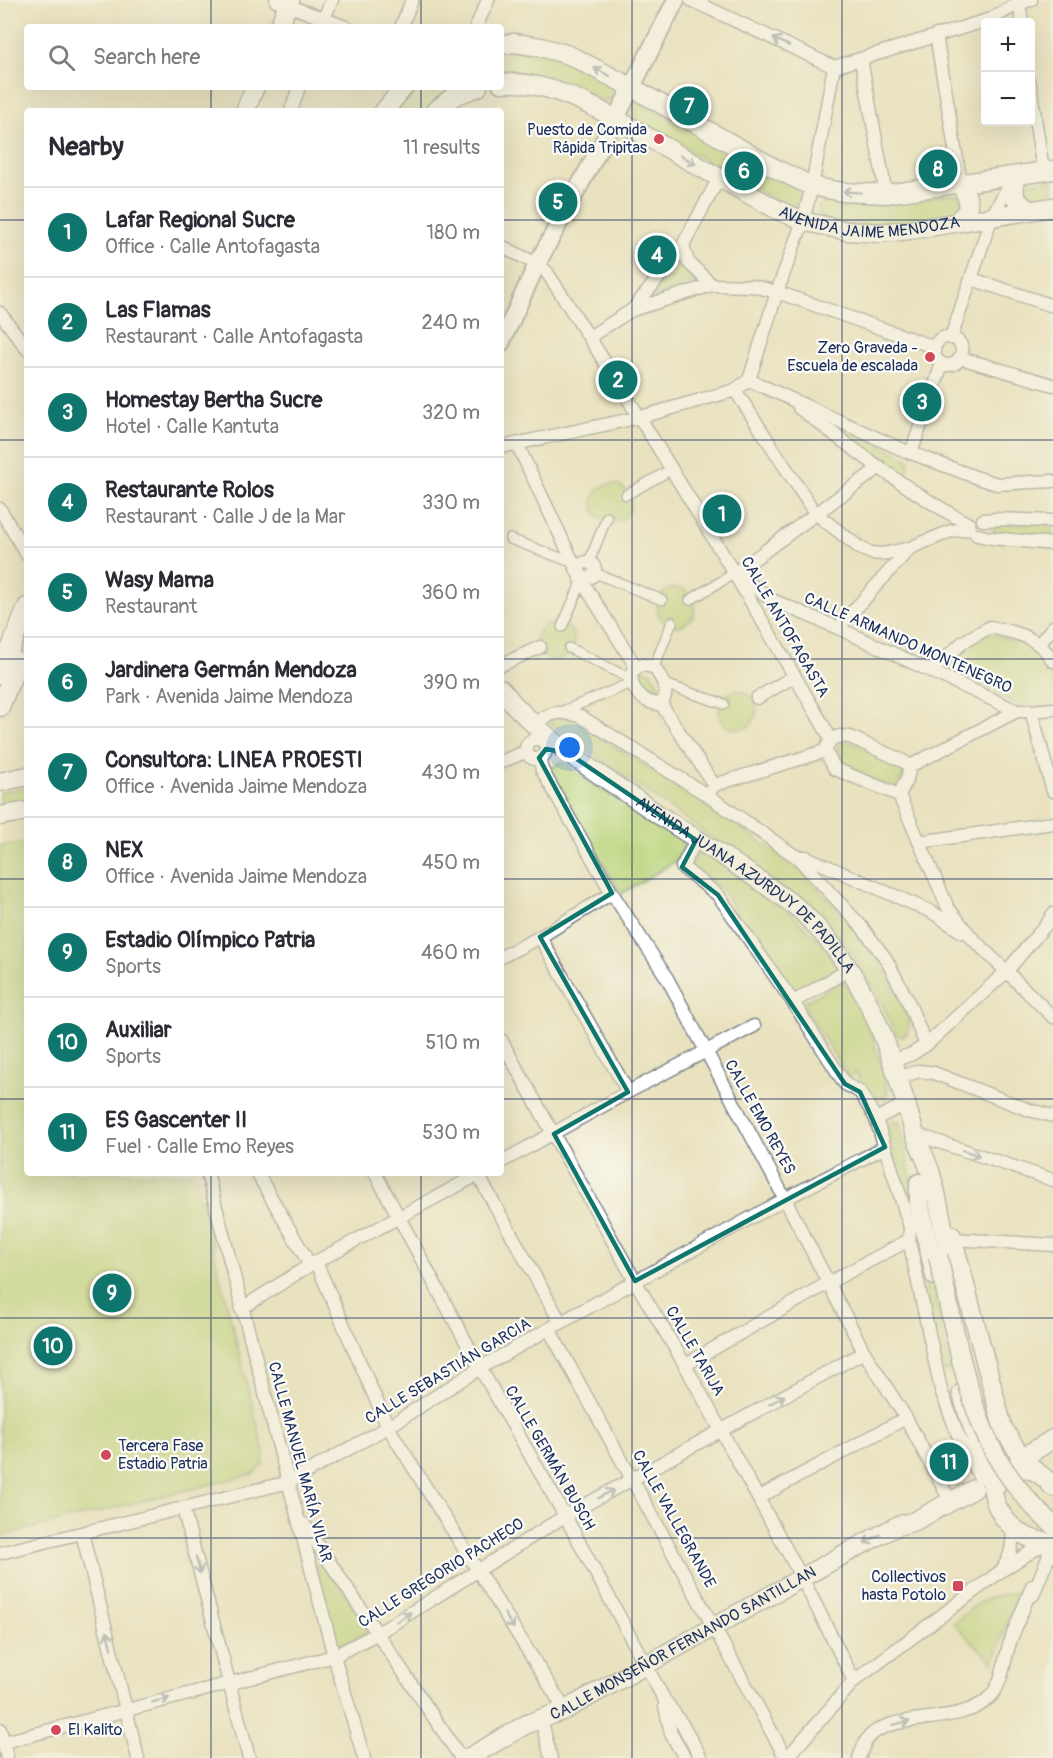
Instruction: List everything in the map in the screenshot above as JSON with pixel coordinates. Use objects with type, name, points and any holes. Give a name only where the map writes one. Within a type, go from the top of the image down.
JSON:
[{"type":"main road","points":[[504,336],[537,264],[615,120],[676,0]]},
{"type":"main road","points":[[268,24],[283,1]]},
{"type":"main road","points":[[279,24],[283,1]]},
{"type":"main road","name":"AVENIDA JAIME MENDOZA","points":[[504,45],[514,43],[541,47],[569,55],[631,87],[778,170],[812,186],[842,192],[886,194],[1048,171]]},
{"type":"main road","name":"AVENIDA JAIME MENDOZA","points":[[504,83],[515,82],[562,92],[776,209],[803,221],[847,231],[879,233],[1053,207]]},
{"type":"main road","points":[[235,108],[242,90]]},
{"type":"main road","points":[[246,108],[254,90]]},
{"type":"main road","points":[[386,108],[402,90]]},
{"type":"main road","points":[[439,108],[454,96],[470,90]]},
{"type":"main road","points":[[1014,177],[1015,198],[1029,211]]},
{"type":"main road","points":[[956,222],[966,214],[969,207],[961,184]]},
{"type":"main road","points":[[0,675],[24,615]]},
{"type":"main road","points":[[0,707],[24,648]]},
{"type":"main road","name":"AVENIDA JUANA AZURDUY DE PADILLA","points":[[504,693],[535,745],[568,753],[696,840],[747,871],[801,911],[830,941],[850,969],[873,1011],[892,1060],[907,1103],[946,1249]]},
{"type":"main road","points":[[535,745],[568,753]]},
{"type":"main road","points":[[0,782],[24,777]]},
{"type":"main road","points":[[0,816],[24,812]]},
{"type":"main road","points":[[926,1180],[920,1203],[953,1357],[974,1436],[997,1474]]},
{"type":"main road","points":[[946,1249],[1003,1428],[994,1495],[998,1507],[1013,1526],[1029,1540],[1051,1548]]},
{"type":"main road","points":[[946,1249],[992,1425],[1010,1459],[1036,1496],[1053,1514]]},
{"type":"main road","points":[[946,1249],[970,1389],[984,1433],[1017,1487],[1053,1525]]},
{"type":"main road","points":[[997,1474],[1050,1446]]},
{"type":"main road","points":[[997,1474],[1036,1471],[1053,1487]]},
{"type":"main road","name":"CALLE MONSEÑOR FERNANDO SANTILLAN","points":[[468,1758],[527,1724],[566,1710],[645,1664],[897,1526],[909,1516],[947,1495],[997,1474]]},
{"type":"main road","name":"CALLE MONSEÑOR FERNANDO SANTILLAN","points":[[897,1526],[915,1521],[997,1474]]},
{"type":"street","points":[[283,1],[322,23],[332,0]]},
{"type":"street","points":[[402,24],[412,0]]},
{"type":"street","points":[[477,24],[488,0]]},
{"type":"street","points":[[691,0],[834,67],[936,34],[991,20],[1025,1]]},
{"type":"street","points":[[1023,18],[1025,1]]},
{"type":"street","points":[[936,34],[961,184]]},
{"type":"street","points":[[861,59],[886,194]]},
{"type":"street","points":[[504,446],[641,417],[735,390],[749,380],[803,221],[812,186],[834,67]]},
{"type":"street","points":[[292,108],[298,90]]},
{"type":"street","points":[[1035,108],[1048,171]]},
{"type":"street","points":[[951,338],[992,216],[1014,177]]},
{"type":"street","points":[[632,310],[678,254],[719,178]]},
{"type":"street","points":[[683,245],[688,262],[712,285]]},
{"type":"street","name":"CALLE ANTOFAGASTA","points":[[504,248],[546,271],[590,337],[735,573],[831,740]]},
{"type":"street","points":[[972,279],[1053,306]]},
{"type":"street","points":[[590,337],[632,310],[712,285],[753,286],[777,292],[934,347]]},
{"type":"street","points":[[0,313],[24,345]]},
{"type":"street","points":[[934,347],[942,338],[951,338],[960,345],[960,358]]},
{"type":"street","points":[[934,347],[936,359],[942,364],[950,365],[960,358]]},
{"type":"street","points":[[960,358],[1053,385]]},
{"type":"street","points":[[911,453],[942,364]]},
{"type":"street","points":[[749,380],[911,453],[997,484],[1053,481]]},
{"type":"street","points":[[735,390],[815,513],[860,548],[871,553],[883,554],[910,548],[951,531],[972,529]]},
{"type":"street","points":[[779,393],[880,467],[972,529],[991,538],[1053,544]]},
{"type":"street","points":[[517,444],[578,572],[636,667]]},
{"type":"street","points":[[690,600],[735,573],[880,467]]},
{"type":"street","points":[[626,495],[672,469]]},
{"type":"street","points":[[0,509],[24,550]]},
{"type":"street","points":[[592,567],[607,517]]},
{"type":"street","points":[[972,529],[975,518],[1053,521]]},
{"type":"street","points":[[510,539],[578,572]]},
{"type":"street","points":[[838,628],[910,548]]},
{"type":"street","points":[[562,627],[581,564],[662,600]]},
{"type":"street","name":"CALLE ARMANDO MONTENEGRO","points":[[735,573],[772,600],[1017,711],[1053,709]]},
{"type":"street","points":[[654,668],[672,622]]},
{"type":"street","points":[[932,671],[963,642],[990,627],[1026,636],[1040,644],[1053,661]]},
{"type":"street","points":[[1040,644],[1053,627]]},
{"type":"street","points":[[504,664],[540,647]]},
{"type":"street","points":[[569,648],[631,681]]},
{"type":"street","points":[[643,665],[654,668],[667,691],[666,699],[661,704],[647,702],[637,693],[631,681],[631,674],[636,667],[643,665]]},
{"type":"street","points":[[757,698],[795,676]]},
{"type":"street","points":[[504,760],[535,745],[548,714],[563,711],[631,681]]},
{"type":"street","points":[[664,684],[724,704]]},
{"type":"street","points":[[661,704],[710,790]]},
{"type":"street","points":[[563,711],[580,716],[710,790],[798,858],[847,910],[886,959],[907,999],[926,1045]]},
{"type":"street","points":[[910,766],[1017,711]]},
{"type":"street","points":[[1031,711],[1053,791]]},
{"type":"street","points":[[710,790],[825,752],[831,740],[840,735],[850,737],[910,766]]},
{"type":"street","name":"CALLE EMO REYES","points":[[535,745],[542,770],[612,893],[667,978],[786,1198],[864,1352],[906,1418],[947,1495]]},
{"type":"street","points":[[825,752],[835,769],[899,795],[948,908],[972,938],[1053,1017]]},
{"type":"street","points":[[899,795],[908,779],[910,766]]},
{"type":"street","points":[[919,842],[1053,823]]},
{"type":"street","points":[[696,840],[682,867],[718,895],[793,1002],[846,1084],[860,1092],[876,1119],[910,1227],[909,1240],[941,1390],[958,1435],[997,1474]]},
{"type":"street","points":[[798,858],[806,857],[932,912],[972,938]]},
{"type":"street","points":[[504,955],[540,937],[612,893]]},
{"type":"street","points":[[892,1060],[912,1054],[926,1045],[1006,972],[1053,914]]},
{"type":"street","points":[[540,937],[628,1092]]},
{"type":"street","points":[[793,1002],[850,969]]},
{"type":"street","points":[[504,1160],[754,1026]]},
{"type":"street","name":"CALLE TARIJA","points":[[504,1045],[635,1281],[685,1365],[802,1578],[854,1681]]},
{"type":"street","points":[[898,1078],[919,1071],[934,1073],[1029,1110],[1053,1116]]},
{"type":"street","points":[[876,1119],[907,1103]]},
{"type":"street","points":[[915,1134],[1053,1180]]},
{"type":"street","name":"CALLE SEBASTIÁN GARCIA","points":[[0,1553],[289,1482],[388,1427],[480,1368],[549,1329],[786,1198],[885,1147]]},
{"type":"street","name":"CALLE MANUEL MARÍA VILAR","points":[[208,1176],[334,1656],[364,1758]]},
{"type":"street","points":[[259,1176],[313,1263],[388,1427],[566,1710]]},
{"type":"street","name":"CALLE GERMÁN BUSCH","points":[[377,1176],[480,1368],[565,1516],[664,1699],[684,1727],[701,1758]]},
{"type":"street","points":[[241,1309],[313,1263],[475,1176]]},
{"type":"street","points":[[480,1176],[561,1323]]},
{"type":"street","points":[[685,1365],[828,1283],[909,1240]]},
{"type":"street","points":[[946,1249],[1053,1245]]},
{"type":"street","name":"CALLE VALLEGRANDE","points":[[549,1329],[786,1758]]},
{"type":"street","name":"CALLE GREGORIO PACHECO","points":[[3,1742],[334,1656],[378,1633],[565,1516],[864,1352]]},
{"type":"street","points":[[758,1498],[906,1418]]},
{"type":"street","points":[[183,1508],[249,1758]]},
{"type":"street","points":[[298,1515],[461,1758]]},
{"type":"street","points":[[1001,1571],[1010,1557],[1013,1526]]},
{"type":"street","points":[[82,1533],[138,1758]]},
{"type":"street","points":[[786,1758],[854,1681],[1001,1571],[1051,1548]]},
{"type":"street","points":[[859,1758],[866,1740],[877,1731],[899,1723],[952,1716],[973,1710],[991,1697],[1051,1548]]},
{"type":"street","points":[[1004,1663],[1032,1586]]},
{"type":"street","points":[[664,1699],[671,1734],[685,1758]]},
{"type":"street","points":[[542,1718],[550,1758]]},
{"type":"street","points":[[0,1729],[7,1758]]},
{"type":"highlighted area","points":[[546,749],[568,753],[696,840],[682,867],[718,895],[845,1084],[860,1092],[885,1147],[635,1281],[554,1134],[628,1092],[540,937],[612,893],[539,758]]},
{"type":"green space","points":[[511,50],[555,56],[613,87],[610,100],[596,98],[548,77],[520,73],[504,74],[504,51]]},
{"type":"green space","points":[[413,90],[453,90],[428,108],[396,108],[404,97]]},
{"type":"green space","points":[[636,102],[736,153],[796,189],[799,201],[789,208],[639,123],[634,118],[632,106]]},
{"type":"green space","points":[[1053,179],[1053,202],[1024,202],[1019,184]]},
{"type":"green space","points":[[950,194],[959,196],[963,204],[958,216],[894,226],[828,222],[819,214],[818,207],[833,199],[861,204],[883,204]]},
{"type":"green space","points":[[679,260],[699,282],[651,297]]},
{"type":"green space","points":[[820,413],[910,460],[906,478],[816,415]]},
{"type":"green space","points":[[612,484],[626,489],[631,503],[626,517],[612,522],[598,517],[593,503],[598,489]]},
{"type":"green space","points":[[998,523],[1053,525],[1053,540],[996,534],[993,531]]},
{"type":"green space","points":[[676,588],[690,593],[695,607],[690,621],[676,626],[662,621],[657,607],[662,593]]},
{"type":"green space","points":[[555,622],[569,627],[574,641],[569,655],[555,660],[541,655],[536,641],[541,627]]},
{"type":"green space","points":[[986,634],[994,634],[1032,647],[1044,659],[1053,676],[1053,703],[1046,706],[1021,706],[943,670],[970,643]]},
{"type":"green space","points":[[642,669],[650,671],[664,694],[656,700],[638,689],[636,674]]},
{"type":"green space","points":[[738,691],[752,696],[757,710],[752,724],[738,729],[724,724],[719,710],[724,696]]},
{"type":"green space","points":[[555,718],[569,718],[698,798],[801,870],[855,928],[876,955],[910,1023],[906,1035],[895,1034],[864,972],[823,917],[549,722]]},
{"type":"green space","points":[[845,740],[902,764],[905,770],[898,786],[893,788],[869,779],[838,761],[834,755],[839,744]]},
{"type":"green space","points":[[564,762],[592,784],[681,836],[683,848],[676,861],[621,894],[549,774],[555,765]]},
{"type":"green space","points":[[24,788],[24,805],[0,809],[0,792]]},
{"type":"green space","points":[[24,842],[24,1176],[195,1176],[264,1452],[263,1465],[253,1474],[0,1536],[0,846]]},
{"type":"green space","points":[[709,853],[792,914],[823,945],[839,967],[797,992],[791,989],[719,886],[690,866],[697,855]]},
{"type":"green space","points":[[845,980],[866,1020],[876,1048],[888,1092],[885,1098],[871,1094],[855,1072],[849,1079],[802,1003]]},
{"type":"green space","points":[[893,1121],[899,1122],[901,1130],[951,1370],[942,1372],[913,1227],[888,1132],[889,1124]]},
{"type":"green space","points":[[322,1561],[367,1627],[365,1633],[340,1646],[335,1643],[316,1565]]},
{"type":"green space","points":[[1017,1592],[994,1663],[953,1623],[989,1598]]},
{"type":"place","name":"Consultora: LINEA PROESTI","points":[[689,106]]},
{"type":"place","name":"Puesto de Comida Rápida Tripitas","points":[[659,139]]},
{"type":"place","name":"NEX","points":[[938,169]]},
{"type":"place","name":"Jardinera Germán Mendoza","points":[[744,171]]},
{"type":"place","name":"Wasy Mama","points":[[558,202]]},
{"type":"place","name":"Restaurante Rolos","points":[[657,255]]},
{"type":"place","name":"Zero Graveda - Escuela de escalada","points":[[930,357]]},
{"type":"place","name":"Las Flamas","points":[[618,380]]},
{"type":"place","name":"Homestay Bertha Sucre","points":[[922,402]]},
{"type":"place","name":"Lafar Regional Sucre","points":[[722,514]]},
{"type":"place","name":"Estadio Olímpico Patria","points":[[112,1293]]},
{"type":"place","name":"Auxiliar","points":[[53,1346]]},
{"type":"place","name":"Tercera Fase Estadio Patria","points":[[106,1455]]},
{"type":"place","name":"ES Gascenter II","points":[[949,1462]]},
{"type":"place","name":"Collectivos hasta Potolo","points":[[958,1586]]},
{"type":"place","name":"El Kalito","points":[[56,1730]]}]
